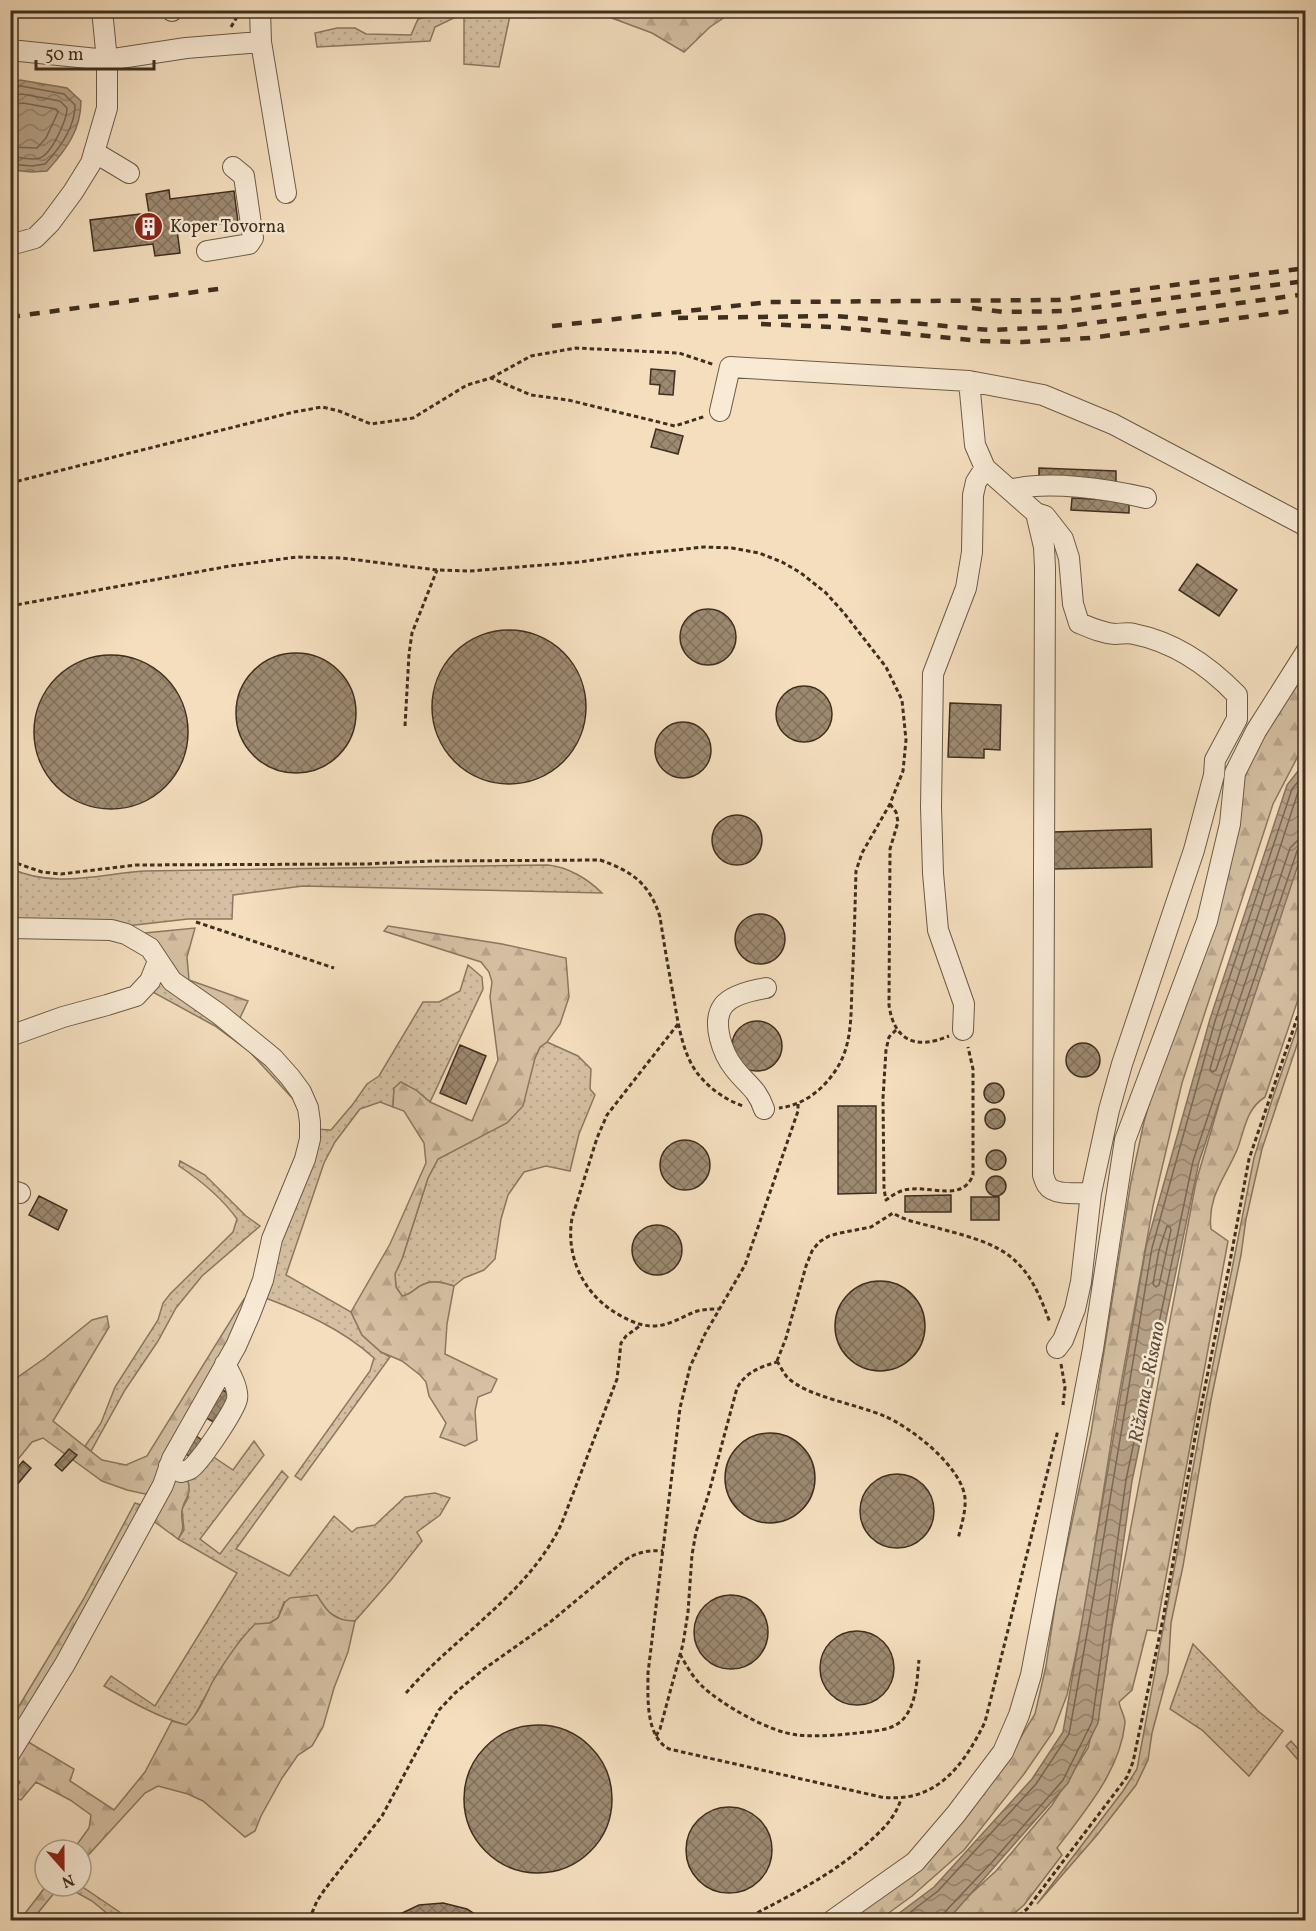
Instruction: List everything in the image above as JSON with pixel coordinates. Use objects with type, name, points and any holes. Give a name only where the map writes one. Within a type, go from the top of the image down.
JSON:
[{"type":"street","points":[[10,245],[35,238],[50,223],[91,163],[107,108],[107,60],[102,10]]},
{"type":"street","points":[[260,10],[261,42],[286,193]]},
{"type":"street","points":[[10,50],[107,60],[186,48],[261,42]]},
{"type":"street","points":[[94,152],[129,173]]},
{"type":"street","points":[[207,251],[249,244],[253,238],[244,176],[232,167]]},
{"type":"street","points":[[720,411],[730,367],[969,381],[1043,396],[1113,424],[1305,526]]},
{"type":"street","points":[[969,381],[975,445],[985,468],[1027,495],[1063,539],[1069,558],[1073,604],[1079,623],[1096,630],[1115,634],[1131,633],[1163,642],[1197,661],[1223,680],[1237,695],[1237,719],[1215,760],[1214,775],[1194,850],[1122,1064],[1109,1110],[1091,1193],[1081,1282],[1063,1340],[1055,1340]]},
{"type":"street","points":[[963,1030],[964,1005],[938,930],[936,907],[931,807],[933,674],[966,588],[972,552],[973,495],[976,482],[985,468]]},
{"type":"street","points":[[1027,495],[1123,493],[1146,498]]},
{"type":"street","points":[[1027,495],[1043,542],[1045,567],[1043,1175],[1052,1190],[1091,1193]]},
{"type":"street","points":[[833,1920],[915,1862],[956,1814],[1003,1752],[1019,1715],[1031,1675],[1093,1349],[1125,1140],[1207,921],[1230,824],[1235,773],[1256,731],[1305,652]]},
{"type":"street","points":[[10,928],[111,930],[126,933],[150,948],[172,981],[219,1014],[273,1058],[290,1077],[301,1092],[308,1108],[310,1139],[305,1159],[273,1239],[250,1314],[236,1346],[200,1408],[169,1466],[162,1485],[64,1664],[10,1753]]},
{"type":"street","points":[[10,1036],[63,1017],[136,996],[150,981],[158,961]]},
{"type":"street","points":[[764,1109],[760,1097],[727,1058],[720,1041],[719,1020],[723,1006],[736,997],[766,988]]},
{"type":"street","points":[[169,1466],[181,1472],[190,1469],[201,1457],[230,1414],[237,1398],[232,1378],[225,1364]]},
{"type":"path","points":[[10,483],[303,410],[322,407],[371,424],[413,418],[467,385],[491,378],[531,356],[576,348],[679,353],[707,364],[730,367]]},
{"type":"path","points":[[491,378],[531,395],[568,400],[675,426],[720,411]]},
{"type":"path","points":[[10,606],[230,566],[287,558],[342,558],[470,572],[704,547],[732,548],[759,553],[801,573],[826,593],[844,613],[879,658],[896,685],[902,700],[906,740],[903,771],[890,804],[862,853],[856,871],[849,1039],[835,1072],[825,1085],[798,1104],[798,1111],[754,1244],[745,1265],[705,1334],[690,1367],[674,1457],[648,1673],[648,1696],[656,1736],[662,1745],[685,1753],[881,1797],[901,1799],[924,1793],[950,1775],[965,1758],[985,1722],[1059,1425]]},
{"type":"path","points":[[405,726],[412,633],[437,570]]},
{"type":"path","points":[[10,774],[18,775]]},
{"type":"path","points":[[890,804],[896,812],[898,822],[890,849],[889,1005],[891,1019],[896,1030],[904,1037],[922,1043],[941,1040],[963,1030],[973,1069],[973,1175],[965,1188],[951,1191],[914,1188],[903,1190],[886,1200],[883,1098],[886,1050],[889,1037],[896,1030]]},
{"type":"path","points":[[10,861],[42,872],[61,874],[136,865],[600,860],[632,874],[645,886],[655,902],[660,917],[678,1024],[607,1115],[597,1138],[572,1218],[570,1230],[573,1258],[578,1273],[587,1288],[600,1303],[641,1325],[655,1326],[670,1323],[704,1310],[720,1309]]},
{"type":"path","points":[[196,922],[334,968]]},
{"type":"path","points":[[1013,1920],[1027,1909],[1067,1858],[1127,1777],[1133,1762],[1163,1619],[1195,1437],[1249,1159],[1305,992]]},
{"type":"path","points":[[656,1736],[660,1729],[680,1654],[688,1612],[696,1532],[708,1497],[737,1388],[743,1377],[752,1371],[777,1362],[806,1266],[812,1251],[819,1242],[840,1233],[871,1227],[893,1213],[911,1221],[985,1242],[1017,1261],[1027,1273],[1045,1311],[1055,1340],[1065,1387],[1061,1415]]},
{"type":"path","points":[[406,1693],[419,1678],[506,1597],[538,1564],[551,1546],[617,1379],[621,1343],[626,1336],[641,1325]]},
{"type":"path","points":[[777,1362],[787,1376],[799,1386],[903,1425],[939,1455],[959,1482],[965,1496],[965,1509],[958,1539]]},
{"type":"path","points":[[309,1920],[325,1888],[382,1816],[439,1710],[455,1693],[484,1669],[549,1623],[635,1553],[650,1550],[663,1551]]},
{"type":"path","points":[[680,1654],[699,1683],[711,1695],[730,1708],[787,1733],[798,1735],[851,1734],[878,1731],[893,1726],[904,1719],[910,1707],[915,1693],[919,1660]]},
{"type":"path","points":[[744,1920],[805,1888],[846,1861],[891,1821],[901,1799]]},
{"type":"green space","points":[[449,10],[511,11],[499,67],[464,64],[464,13],[435,27],[430,41],[317,47],[315,33],[337,28],[355,28],[366,34],[411,35],[418,19],[447,13]]},
{"type":"green space","points":[[519,10],[553,11],[532,18],[518,16]]},
{"type":"green space","points":[[593,11],[734,11],[710,27],[684,52],[652,33]]},
{"type":"green space","points":[[1305,665],[1305,749],[1297,758],[1273,804],[1182,1083],[1153,1206],[1115,1417],[1083,1621],[1067,1695],[1053,1732],[1024,1774],[964,1850],[912,1896],[879,1920],[840,1920],[882,1890],[1010,1755],[1035,1714],[1046,1666],[1057,1593],[1091,1433],[1131,1182],[1144,1122],[1239,775]]},
{"type":"green space","points":[[1305,839],[1305,979],[1265,1097],[1249,1114],[1237,1150],[1214,1197],[1210,1218],[1211,1229],[1228,1241],[1156,1631],[1147,1630],[1132,1690],[1119,1702],[1125,1723],[1122,1741],[1100,1790],[1057,1848],[1062,1855],[1024,1905],[1006,1920],[942,1920],[996,1871],[1052,1805],[1088,1748],[1102,1693],[1112,1627],[1196,1182],[1229,1070]]},
{"type":"green space","points":[[548,865],[577,874],[602,893],[303,886],[233,895],[232,919],[188,919],[126,926],[11,924],[10,868],[43,878],[60,879],[144,871]]},
{"type":"green space","points":[[388,926],[502,944],[566,958],[569,997],[560,1024],[547,1042],[540,1047],[535,1058],[523,1106],[507,1123],[438,1159],[428,1178],[395,1274],[396,1287],[402,1296],[432,1282],[454,1286],[447,1324],[445,1354],[497,1379],[491,1392],[478,1397],[475,1411],[477,1440],[465,1446],[440,1437],[446,1423],[429,1396],[426,1382],[402,1361],[381,1352],[362,1335],[351,1312],[390,1244],[426,1163],[424,1143],[404,1111],[393,1107],[394,1088],[401,1082],[416,1090],[430,1102],[472,1121],[498,1060],[490,997],[492,982],[489,972],[481,962],[384,931]]},
{"type":"green space","points":[[195,928],[187,957],[189,980],[248,1001],[239,1020],[180,982],[145,937],[145,933]]},
{"type":"green space","points":[[468,965],[482,977],[483,989],[430,1102],[416,1090],[394,1088],[393,1107],[380,1102],[360,1109],[335,1142],[324,1163],[286,1275],[351,1312],[362,1335],[390,1357],[301,1480],[295,1476],[370,1371],[374,1358],[349,1338],[322,1322],[263,1297],[315,1129],[331,1130],[367,1084],[379,1076],[423,1002],[439,1002],[460,991]]},
{"type":"green space","points":[[158,973],[257,1049],[301,1103],[292,1098],[250,1052],[215,1026],[149,990]]},
{"type":"green space","points":[[1305,1005],[1305,1021],[1262,1149],[1246,1219],[1171,1623],[1168,1673],[1152,1733],[1148,1760],[1136,1785],[1097,1835],[1037,1904],[1123,1791],[1137,1769],[1200,1430],[1254,1158]]},
{"type":"green space","points":[[547,1042],[578,1056],[591,1069],[590,1089],[595,1095],[579,1134],[570,1171],[546,1166],[524,1172],[508,1195],[501,1219],[495,1259],[484,1270],[464,1278],[454,1286],[432,1282],[402,1296],[396,1287],[395,1274],[428,1178],[438,1159],[483,1135],[540,1047]]},
{"type":"green space","points":[[180,1161],[205,1175],[246,1216],[260,1226],[202,1276],[176,1308],[158,1341],[125,1390],[91,1451],[85,1446],[101,1423],[115,1387],[158,1320],[163,1303],[233,1232],[237,1219],[210,1190],[179,1166]]},
{"type":"green space","points":[[253,1293],[154,1488],[145,1494],[102,1481],[43,1438],[32,1442],[11,1468],[11,1382],[92,1320],[107,1316],[109,1327],[53,1421],[102,1460],[126,1465],[147,1456],[244,1299]]},
{"type":"green space","points":[[254,1441],[264,1455],[200,1539],[220,1554],[282,1471],[288,1477],[236,1549],[289,1576],[334,1516],[352,1532],[357,1528],[375,1525],[405,1497],[435,1493],[450,1498],[440,1515],[417,1532],[422,1541],[355,1621],[344,1621],[328,1612],[284,1602],[278,1618],[241,1639],[192,1720],[186,1725],[154,1713],[104,1686],[111,1676],[155,1706],[237,1573],[178,1539],[184,1530],[182,1509],[188,1498],[187,1478],[209,1454],[233,1470]]},
{"type":"green space","points":[[187,1478],[189,1493],[183,1505],[183,1527],[178,1539],[148,1517],[174,1481]]},
{"type":"green space","points":[[135,1503],[144,1506],[11,1743],[10,1721],[83,1600]]},
{"type":"green space","points":[[317,1595],[324,1606],[336,1617],[355,1621],[348,1652],[334,1688],[323,1727],[312,1746],[298,1755],[282,1778],[255,1831],[245,1837],[203,1801],[188,1794],[158,1786],[145,1793],[93,1850],[93,1838],[82,1838],[89,1828],[91,1815],[70,1800],[36,1782],[21,1800],[11,1797],[20,1782],[11,1774],[10,1762],[25,1740],[74,1769],[70,1781],[114,1810],[145,1772],[172,1721],[186,1725],[195,1716],[213,1681],[237,1644],[255,1624],[270,1623],[278,1618],[285,1602],[290,1598]]},
{"type":"green space","points":[[1193,1644],[1258,1711],[1283,1731],[1249,1776],[1202,1730],[1170,1709]]},
{"type":"green space","points":[[1291,1741],[1305,1757],[1305,1768],[1286,1746]]},
{"type":"green space","points":[[93,1894],[127,1917],[124,1920],[110,1920],[109,1915],[87,1898],[93,1898]]},
{"type":"green space","points":[[37,1898],[50,1898],[32,1920],[20,1920]]},
{"type":"water","points":[[20,80],[67,88],[81,101],[78,121],[71,139],[47,171],[11,170],[11,84]]},
{"type":"water","name":"Rižana - Risano","points":[[1305,762],[1305,844],[1199,1162],[1132,1481],[1098,1723],[1068,1783],[953,1914],[944,1920],[890,1920],[934,1887],[1032,1779],[1063,1732],[1146,1247],[1210,1019],[1287,785]]},
{"type":"building","name":"Koper Tovorna","points":[[169,190],[170,199],[234,191],[238,222],[177,229],[180,253],[155,256],[153,244],[94,251],[90,220],[149,213],[146,194]]},
{"type":"building","points":[[651,369],[675,371],[673,395],[659,394],[660,385],[650,384]]},
{"type":"building","points":[[656,429],[683,436],[678,454],[651,447]]},
{"type":"building","points":[[1039,468],[1116,471],[1116,482],[1039,479]]},
{"type":"building","points":[[1072,498],[1129,501],[1129,513],[1071,510]]},
{"type":"building","points":[[1197,564],[1237,590],[1219,616],[1179,590]]},
{"type":"building","points":[[708,609],[723,614],[731,622],[736,637],[731,652],[723,660],[708,665],[693,660],[685,652],[680,637],[685,622],[693,614]]},
{"type":"building","points":[[509,630],[539,635],[564,652],[581,677],[586,707],[581,737],[564,762],[539,779],[509,784],[479,779],[454,762],[437,737],[432,707],[437,677],[454,652],[479,635]]},
{"type":"building","points":[[296,653],[319,658],[338,671],[351,690],[356,713],[351,736],[338,755],[319,768],[296,773],[273,768],[254,755],[241,736],[236,713],[241,690],[254,671],[273,658]]},
{"type":"building","points":[[111,655],[141,660],[166,677],[183,702],[188,732],[183,762],[166,787],[141,804],[111,809],[81,804],[56,787],[39,762],[34,732],[39,702],[56,677],[81,660]]},
{"type":"building","points":[[804,686],[819,691],[827,699],[832,714],[827,729],[819,737],[804,742],[789,737],[781,729],[776,714],[781,699],[789,691]]},
{"type":"building","points":[[950,703],[1001,705],[1000,750],[984,749],[984,758],[948,757]]},
{"type":"building","points":[[683,722],[698,727],[706,735],[711,750],[706,765],[698,773],[683,778],[668,773],[660,765],[655,750],[660,735],[668,727]]},
{"type":"building","points":[[732,815],[742,815],[755,822],[762,835],[762,845],[755,858],[742,865],[732,865],[723,861],[716,854],[712,845],[712,835],[716,826],[723,819]]},
{"type":"building","points":[[1151,829],[1152,867],[1054,869],[1053,832]]},
{"type":"building","points":[[755,914],[765,914],[778,921],[785,934],[785,944],[778,957],[765,964],[755,964],[746,960],[739,953],[735,944],[735,934],[739,925],[746,918]]},
{"type":"building","points":[[757,1021],[775,1028],[782,1046],[775,1064],[757,1071],[739,1064],[732,1046],[739,1028]]},
{"type":"building","points":[[1083,1043],[1095,1048],[1100,1060],[1095,1072],[1083,1077],[1071,1072],[1066,1060],[1071,1048]]},
{"type":"building","points":[[460,1045],[486,1056],[466,1104],[440,1093]]},
{"type":"building","points":[[994,1083],[1001,1086],[1004,1093],[1001,1100],[994,1103],[987,1100],[984,1093],[987,1086]]},
{"type":"building","points":[[838,1106],[876,1106],[876,1193],[838,1194]]},
{"type":"building","points":[[995,1109],[1002,1112],[1005,1119],[1002,1126],[995,1129],[988,1126],[985,1119],[988,1112]]},
{"type":"building","points":[[680,1140],[690,1140],[703,1147],[710,1160],[710,1170],[703,1183],[690,1190],[680,1190],[671,1186],[664,1179],[660,1170],[660,1160],[664,1151],[671,1144]]},
{"type":"building","points":[[996,1150],[1003,1153],[1006,1160],[1003,1167],[996,1170],[989,1167],[986,1160],[989,1153]]},
{"type":"building","points":[[996,1176],[1003,1179],[1006,1186],[1003,1193],[996,1196],[989,1193],[986,1186],[989,1179]]},
{"type":"building","points":[[951,1195],[951,1212],[905,1212],[905,1196]]},
{"type":"building","points":[[39,1196],[67,1210],[58,1230],[29,1215]]},
{"type":"building","points":[[971,1197],[999,1197],[999,1220],[971,1220]]},
{"type":"building","points":[[652,1225],[662,1225],[675,1232],[682,1245],[682,1255],[675,1268],[662,1275],[652,1275],[643,1271],[636,1264],[632,1255],[632,1245],[636,1236],[643,1229]]},
{"type":"building","points":[[880,1281],[897,1285],[912,1294],[921,1309],[925,1326],[921,1343],[912,1358],[897,1367],[880,1371],[863,1367],[848,1358],[839,1343],[835,1326],[839,1309],[848,1294],[863,1285]]},
{"type":"building","points":[[218,1387],[234,1397],[217,1424],[201,1415]]},
{"type":"building","points":[[192,1433],[206,1443],[195,1460],[180,1450]]},
{"type":"building","points":[[770,1433],[795,1441],[807,1453],[815,1478],[807,1503],[795,1515],[770,1523],[745,1515],[733,1503],[725,1478],[733,1453],[745,1441]]},
{"type":"building","points":[[69,1449],[77,1455],[62,1471],[55,1465]]},
{"type":"building","points":[[23,1461],[31,1468],[11,1492],[10,1477]]},
{"type":"building","points":[[890,1474],[904,1474],[918,1480],[928,1490],[934,1504],[932,1525],[918,1542],[904,1548],[890,1548],[876,1542],[866,1532],[860,1518],[860,1504],[866,1490],[876,1480]]},
{"type":"building","points":[[724,1595],[738,1595],[752,1601],[762,1611],[768,1625],[768,1639],[762,1653],[752,1663],[738,1669],[724,1669],[710,1663],[700,1653],[694,1639],[694,1625],[700,1611],[710,1601]]},
{"type":"building","points":[[850,1631],[864,1631],[878,1637],[888,1647],[894,1661],[892,1682],[878,1699],[864,1705],[850,1705],[836,1699],[826,1689],[820,1675],[820,1661],[826,1647],[836,1637]]},
{"type":"building","points":[[538,1725],[552,1726],[566,1731],[579,1737],[590,1747],[600,1758],[606,1771],[611,1785],[611,1813],[606,1827],[600,1840],[590,1851],[579,1861],[566,1867],[552,1872],[538,1873],[524,1872],[510,1867],[497,1861],[486,1851],[476,1840],[470,1827],[465,1813],[464,1799],[465,1785],[470,1771],[476,1758],[486,1747],[497,1737],[510,1731],[524,1726]]},
{"type":"building","points":[[729,1807],[746,1810],[760,1819],[769,1833],[772,1850],[769,1867],[760,1881],[746,1890],[729,1893],[712,1890],[698,1881],[689,1867],[686,1850],[689,1833],[698,1819],[712,1810]]},
{"type":"building","points":[[443,1903],[467,1909],[484,1920],[391,1920],[419,1905]]},
{"type":"railway","points":[[552,326],[769,302],[1058,300],[1306,268]]},
{"type":"railway","points":[[972,308],[1003,312],[1067,311],[1306,281]]},
{"type":"railway","points":[[10,317],[225,288]]},
{"type":"railway","points":[[678,318],[836,316],[989,330],[1062,327],[1306,294]]},
{"type":"railway","points":[[761,324],[833,327],[982,341],[1023,342],[1090,338],[1306,309]]},
{"type":"place","name":"Koper Tovorna","points":[[149,226]]}]
